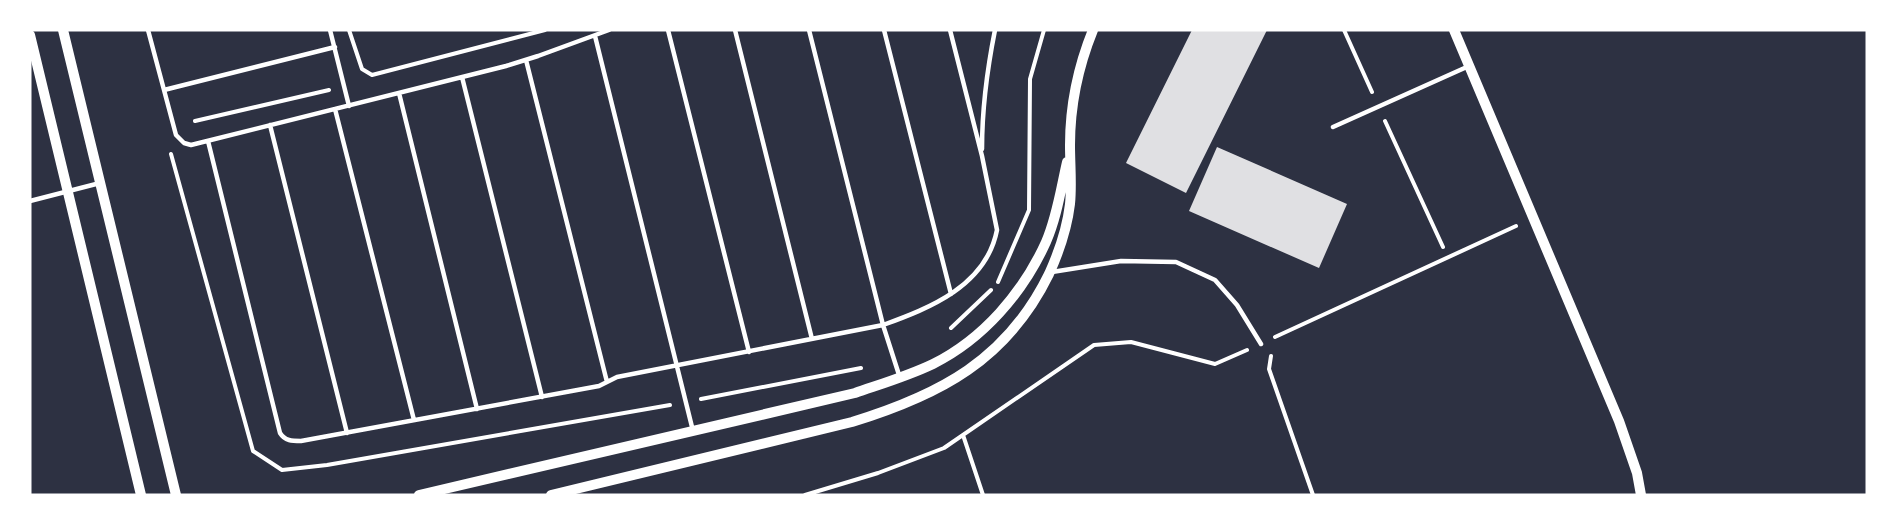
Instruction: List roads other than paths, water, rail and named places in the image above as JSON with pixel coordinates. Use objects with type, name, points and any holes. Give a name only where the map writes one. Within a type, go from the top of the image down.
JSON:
[{"type":"street","points":[[63,30],[176,495]]},
{"type":"street","points":[[551,495],[852,422],[911,402],[958,378],[980,362],[1018,325],[1032,305],[1062,242],[1070,205],[1072,111],[1085,50],[1094,30]]},
{"type":"street","points":[[1454,30],[1619,421],[1637,473],[1641,495]]},
{"type":"street","points":[[30,35],[141,495]]},
{"type":"street","points":[[419,495],[855,393],[900,378],[934,363],[985,328],[1021,287],[1047,240],[1059,198],[1070,144]]},
{"type":"lane","points":[[148,30],[174,128],[179,140],[191,145],[526,60],[609,30]]},
{"type":"lane","points":[[330,30],[349,106]]},
{"type":"lane","points":[[668,30],[749,352]]},
{"type":"lane","points":[[735,30],[812,339]]},
{"type":"lane","points":[[809,30],[883,325],[900,378]]},
{"type":"lane","points":[[884,30],[951,294]]},
{"type":"lane","points":[[208,141],[279,433],[292,441],[347,433],[599,386],[617,377],[883,325],[925,310],[951,294],[979,268],[995,242],[998,230],[950,30]]},
{"type":"lane","points":[[982,156],[982,112],[995,30]]},
{"type":"lane","points":[[595,36],[693,431]]},
{"type":"lane","points":[[164,90],[334,48]]},
{"type":"lane","points":[[526,60],[607,382]]},
{"type":"lane","points":[[1333,127],[1469,66]]},
{"type":"lane","points":[[462,77],[542,397]]},
{"type":"lane","points":[[399,93],[477,409]]},
{"type":"lane","points":[[335,109],[414,420]]},
{"type":"lane","points":[[270,125],[347,433]]},
{"type":"lane","points":[[30,201],[100,183]]},
{"type":"lane","points":[[1049,273],[1121,261],[1176,262],[1215,280],[1237,304],[1261,344]]}]
